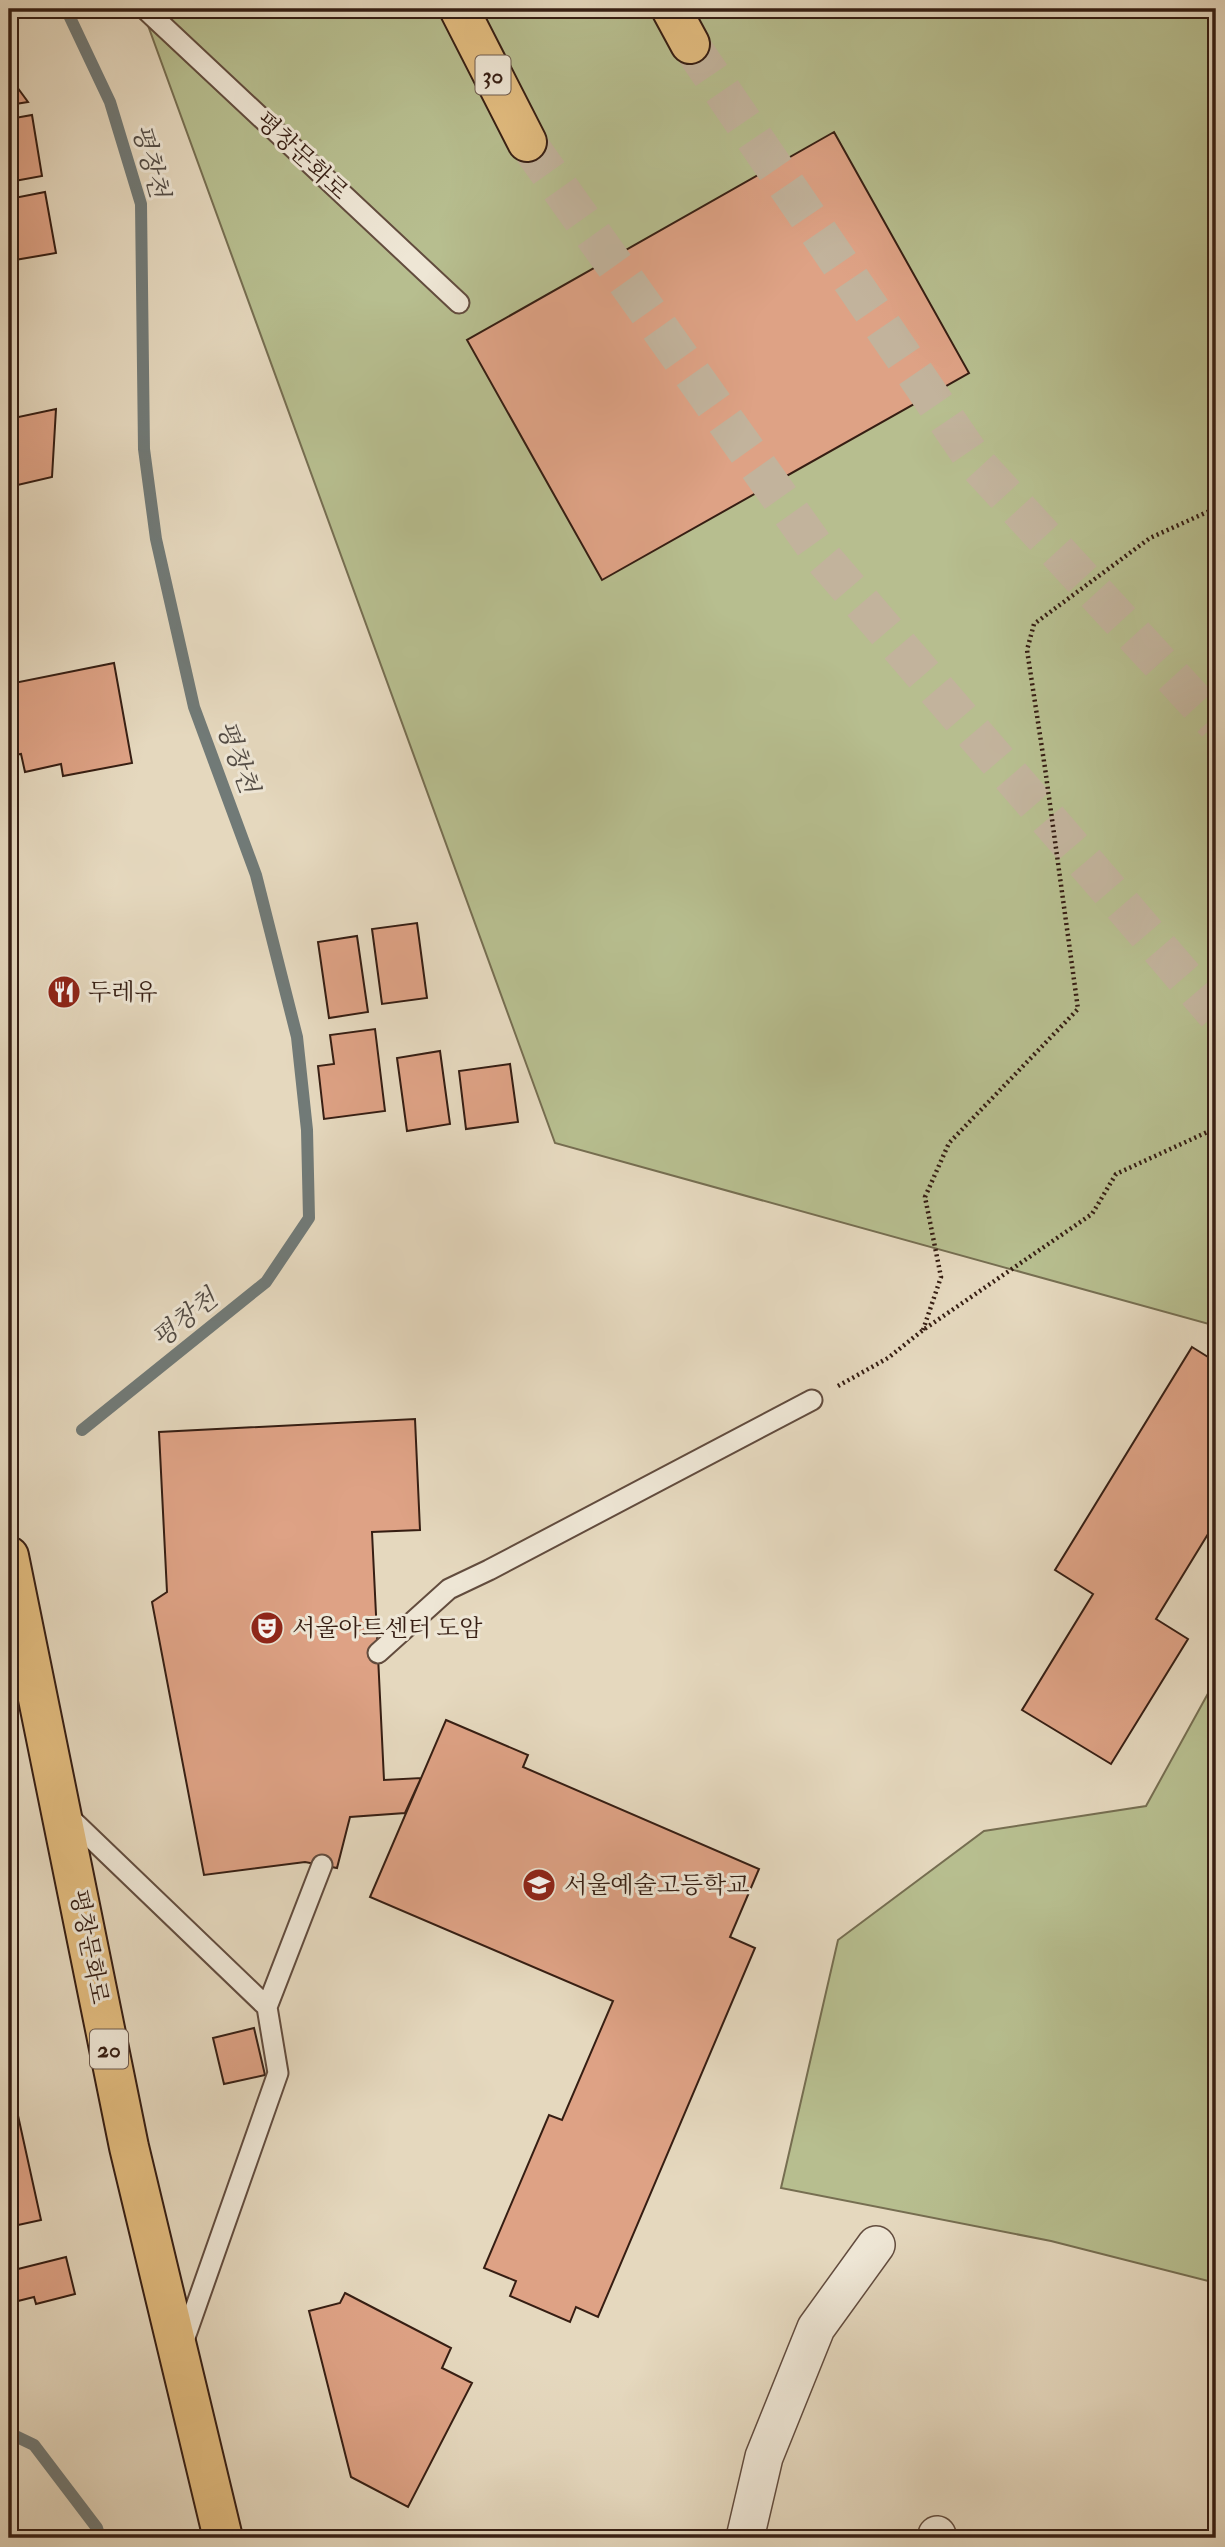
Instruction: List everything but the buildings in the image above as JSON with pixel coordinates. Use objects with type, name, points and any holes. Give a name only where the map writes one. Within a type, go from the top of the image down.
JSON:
[{"type":"main road","name":"30","points":[[459,9],[527,142]]},
{"type":"main road","points":[[671,9],[690,44]]},
{"type":"main road","name":"평창문화로","points":[[9,1558],[129,2147],[223,2538]]},
{"type":"street","points":[[745,2538],[764,2457],[816,2328],[876,2245]]},
{"type":"lane","name":"평창문화로","points":[[145,9],[459,303]]},
{"type":"lane","points":[[378,1653],[449,1589],[812,1400]]},
{"type":"lane","points":[[61,1808],[267,2007]]},
{"type":"lane","points":[[179,2354],[278,2073],[267,2007],[322,1865]]},
{"type":"path","points":[[923,1330],[942,1277],[925,1197],[949,1143],[1078,1009],[1027,650],[1034,624],[1150,538],[1216,508]]},
{"type":"path","points":[[812,1400],[888,1358],[923,1330],[1092,1214],[1116,1174],[1216,1128]]},
{"type":"green space","points":[[142,9],[1216,9],[1216,1326],[555,1143]]},
{"type":"green space","points":[[1216,1679],[1216,2283],[1051,2241],[781,2188],[838,1940],[984,1831],[1146,1806]]},
{"type":"waterway","name":"평창천","points":[[66,9],[110,102],[141,204],[144,449],[156,539],[194,707],[256,875],[297,1037],[307,1130],[309,1218],[266,1282],[82,1430]]},
{"type":"waterway","points":[[9,2433],[34,2445],[97,2528],[100,2538]]},
{"type":"tunnel","points":[[690,44],[976,463],[1216,724]]},
{"type":"tunnel","points":[[527,142],[823,558],[1216,1014]]},
{"type":"place","name":"두레유","points":[[64,992]]},
{"type":"place","name":"서울아트센터 도암","points":[[267,1628]]},
{"type":"place","name":"서울예술고등학교","points":[[539,1885]]}]
